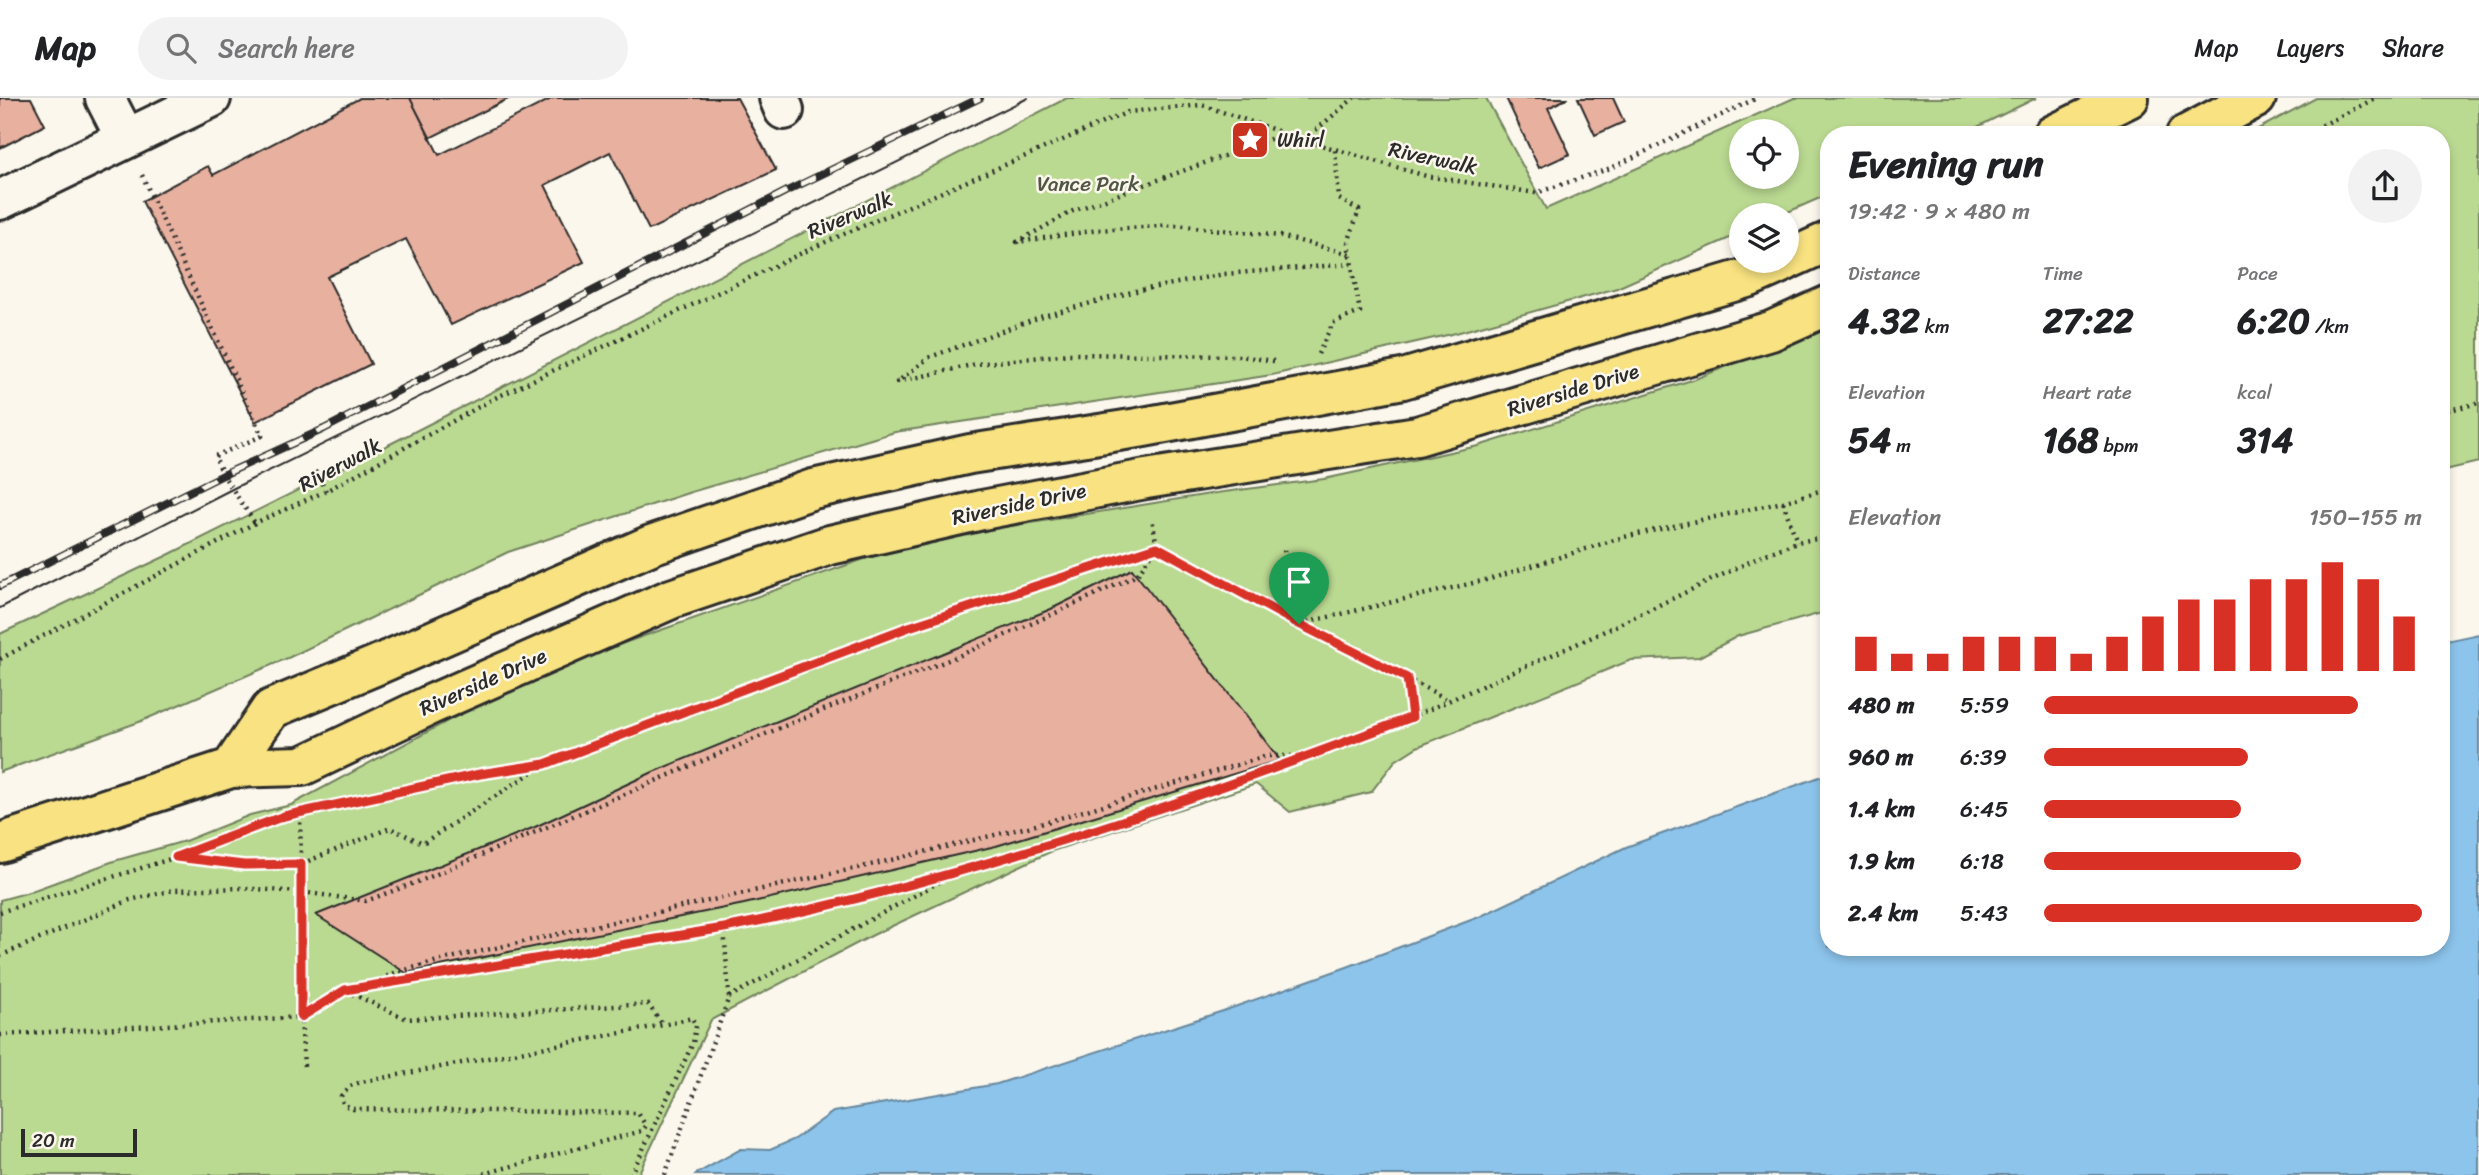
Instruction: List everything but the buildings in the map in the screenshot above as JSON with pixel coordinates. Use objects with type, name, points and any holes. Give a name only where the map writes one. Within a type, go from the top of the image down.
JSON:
[{"type":"main road","points":[[2072,126],[2130,98]]},
{"type":"main road","points":[[2203,126],[2256,98]]},
{"type":"main road","points":[[1799,254],[1820,245]]},
{"type":"main road","points":[[231,768],[271,709],[651,545],[813,489],[970,453],[1138,428],[1404,379],[1758,273]]},
{"type":"main road","name":"Riverside Drive","points":[[0,843],[231,768],[302,766],[432,704],[671,599],[830,545],[982,510],[1146,479],[1417,436],[1771,331],[1820,309]]},
{"type":"street","points":[[105,98],[126,139]]},
{"type":"street","points":[[0,200],[211,98]]},
{"type":"path","points":[[1304,140],[1354,98]]},
{"type":"path","name":"Riverwalk","points":[[0,659],[255,523],[326,491],[495,398],[821,244],[1128,112],[1202,105],[1335,150],[1426,176],[1536,193],[1611,168],[1757,98]]},
{"type":"path","points":[[2321,126],[2376,98]]},
{"type":"path","points":[[1286,133],[1073,211],[1017,242],[1098,230],[1174,225],[1280,236],[1350,254]]},
{"type":"path","points":[[126,139],[262,436],[215,456],[223,475],[255,523]]},
{"type":"path","points":[[1317,355],[1333,323],[1360,312],[1348,243],[1359,210],[1339,200],[1335,150]]},
{"type":"path","points":[[1276,361],[1240,356],[1069,355],[976,364],[897,382],[930,357],[1043,316],[1136,291],[1224,274],[1352,264]]},
{"type":"path","points":[[2450,410],[2479,403]]},
{"type":"path","points":[[315,471],[326,491]]},
{"type":"path","points":[[1299,624],[1490,579],[1625,537],[1783,502],[1820,491]]},
{"type":"path","points":[[1783,502],[1797,542]]},
{"type":"path","points":[[0,956],[130,900],[174,890],[240,888],[301,892],[366,901],[425,879],[789,724],[956,657],[1137,575],[1157,547],[1152,514]]},
{"type":"path","points":[[0,1035],[301,1017],[345,990],[766,920],[959,870],[1257,775],[1412,717],[1590,638],[1766,554],[1797,542],[1820,538]]},
{"type":"path","points":[[0,912],[176,857],[284,816],[480,774],[545,764],[909,627],[1157,547],[1299,624],[1448,699]]},
{"type":"path","points":[[1284,550],[1299,624]]},
{"type":"path","points":[[1407,678],[1412,717]]},
{"type":"path","points":[[372,986],[391,974],[441,960],[796,883],[1040,824],[1267,756],[1307,756]]},
{"type":"path","points":[[176,857],[244,865],[301,864],[390,828],[423,843],[545,764]]},
{"type":"path","points":[[300,813],[301,1017],[304,1066]]},
{"type":"path","points":[[729,998],[959,870]]},
{"type":"path","points":[[665,1175],[729,998],[724,928]]},
{"type":"path","points":[[345,990],[407,1019],[648,1004],[663,1025]]},
{"type":"path","points":[[479,1175],[642,1131],[646,1126],[638,1113],[353,1109],[343,1104],[341,1096],[350,1086],[361,1082],[692,1018],[696,1026],[693,1042],[631,1175]]},
{"type":"green space","name":"Vance Park","points":[[1067,98],[1486,98],[1546,209],[1729,127],[1729,189],[1799,189],[1799,119],[1747,119],[1794,98],[2036,98],[1979,126],[1820,126],[1820,198],[1799,207],[1799,203],[1729,203],[1729,238],[1617,288],[1456,333],[1272,375],[895,432],[691,492],[508,552],[290,657],[139,722],[0,772],[0,634],[166,556],[396,441]]},
{"type":"green space","points":[[2316,98],[2479,98],[2479,462],[2450,469],[2450,126],[2264,126]]},
{"type":"green space","points":[[1820,330],[1820,613],[1738,636],[1699,657],[1631,660],[1417,747],[1395,761],[1371,792],[1290,812],[1256,784],[1052,851],[873,935],[711,1020],[638,1175],[0,1175],[0,900],[114,861],[185,841],[250,815],[291,805],[511,687],[621,644],[870,557],[994,529],[1216,493],[1324,479],[1478,446],[1695,379]]},
{"type":"water","points":[[2479,634],[2479,1175],[694,1175],[741,1149],[770,1150],[795,1139],[833,1112],[997,1084],[1223,1011],[1479,917],[1626,847],[1820,777],[1820,956],[2450,956],[2450,640]]},
{"type":"tram line","points":[[0,608],[234,488],[1028,98]]},
{"type":"railway","points":[[0,586],[223,475],[324,429],[789,190],[980,98]]},
{"type":"place","name":"Whirl","points":[[1250,140]]},
{"type":"route","points":[[1157,547],[1299,624],[1407,678],[1412,717],[1257,775],[981,865],[766,920],[345,990],[301,1017],[301,864],[244,865],[176,857],[284,816],[480,774],[545,764],[909,627],[1157,547]]}]
